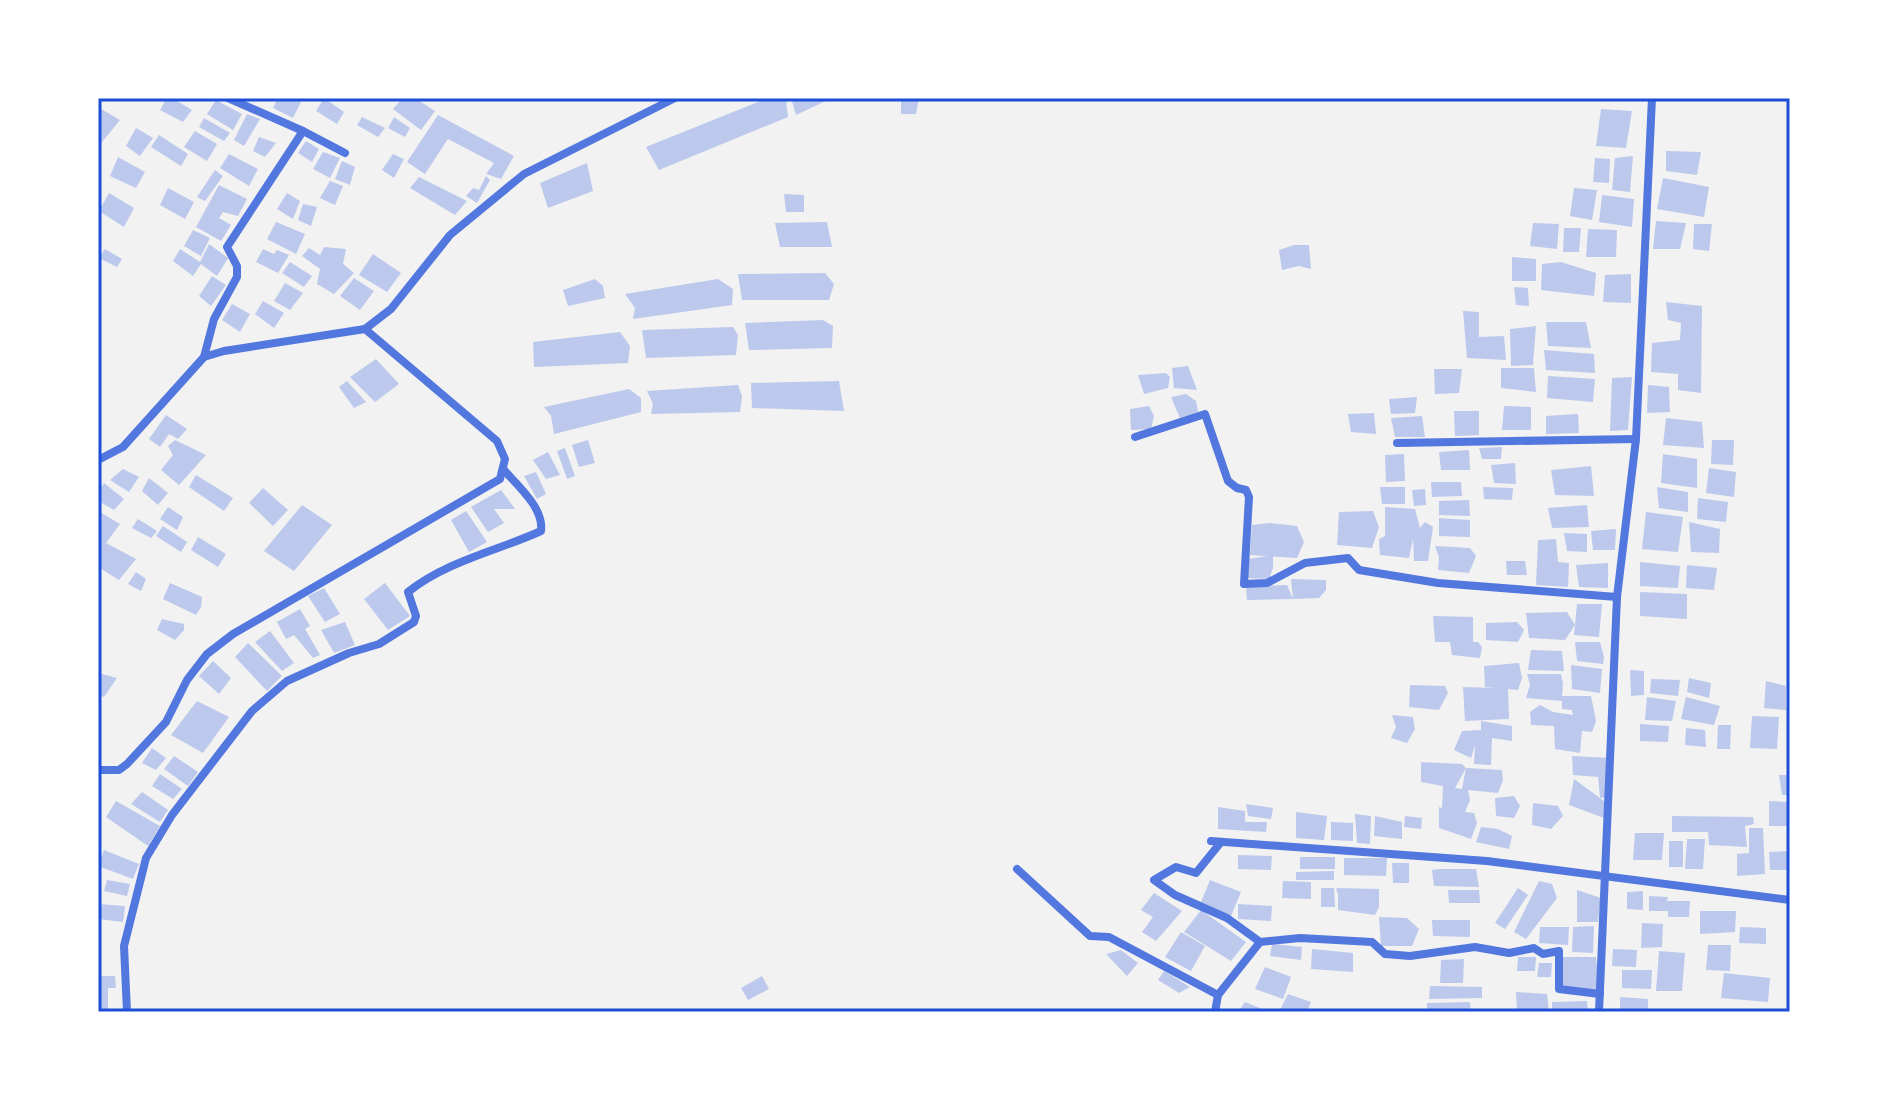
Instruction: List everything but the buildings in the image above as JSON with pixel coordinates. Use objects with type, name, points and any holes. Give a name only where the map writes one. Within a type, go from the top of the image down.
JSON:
[{"type":"street","points":[[228,98],[345,153]]},
{"type":"street","points":[[204,357],[224,351],[365,329],[391,309],[450,235],[524,174],[675,98]]},
{"type":"street","points":[[1599,1012],[1617,597],[1636,439],[1652,98]]},
{"type":"street","points":[[98,460],[123,447],[204,357],[214,319],[237,277],[237,266],[227,247],[303,131]]},
{"type":"street","points":[[98,770],[119,770],[127,764],[166,722],[187,680],[207,654],[233,634],[500,479],[504,470],[503,450],[497,441],[365,329]]},
{"type":"street","points":[[1135,437],[1205,414],[1228,481],[1246,490],[1249,497],[1244,584],[1267,583],[1305,563],[1348,558],[1359,570],[1438,583],[1617,597]]},
{"type":"street","points":[[1397,443],[1636,439]]},
{"type":"street","points":[[127,1012],[124,946],[146,858],[172,815],[252,711],[287,681],[349,653],[379,644],[414,622],[416,616],[407,597],[416,586],[469,558],[541,531],[537,510],[504,470]]},
{"type":"street","points":[[1600,994],[1559,989],[1559,951],[1543,954],[1534,948],[1509,953],[1475,947],[1410,956],[1385,954],[1372,942],[1300,938],[1260,942],[1227,918],[1175,895],[1154,880],[1176,867],[1196,873],[1216,842],[1487,861],[1790,900]]},
{"type":"street","points":[[1017,869],[1090,936],[1109,937],[1218,995]]},
{"type":"street","points":[[1215,1012],[1218,995],[1260,942]]}]
